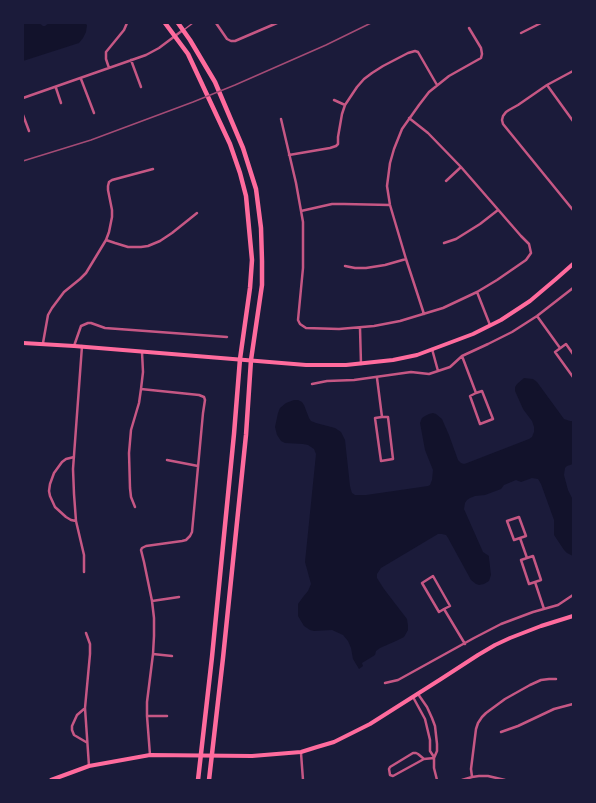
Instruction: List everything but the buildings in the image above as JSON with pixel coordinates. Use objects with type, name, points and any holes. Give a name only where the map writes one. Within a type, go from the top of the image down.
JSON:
[{"type":"main road","points":[[165,23],[188,54],[230,144],[246,196],[252,260],[250,288],[240,359],[233,448],[198,780]]},
{"type":"main road","points":[[178,23],[184,30],[215,82],[243,148],[256,189],[261,228],[262,285],[251,360],[246,435],[209,780]]},
{"type":"main road","points":[[23,343],[82,346],[306,366],[361,364],[399,359],[432,350],[473,334],[506,317],[530,301],[573,264]]},
{"type":"main road","points":[[50,780],[89,766],[150,755],[252,756],[301,752],[334,742],[370,724],[442,679],[478,654],[495,645],[535,628],[573,616]]},
{"type":"street","points":[[109,68],[106,59],[106,52],[124,30],[127,23]]},
{"type":"street","points":[[216,23],[228,39],[235,41],[277,23]]},
{"type":"street","points":[[521,33],[541,23]]},
{"type":"street","points":[[424,314],[392,217],[387,186],[390,163],[402,129],[429,92],[449,76],[481,58],[481,48],[469,28]]},
{"type":"street","points":[[23,98],[56,88],[152,52],[184,30]]},
{"type":"street","points":[[289,155],[336,146],[338,144],[342,114],[345,104],[357,87],[372,73],[408,53],[417,51],[420,54],[438,85]]},
{"type":"street","points":[[131,60],[141,87]]},
{"type":"street","points":[[573,71],[547,85],[502,116],[503,124],[573,209]]},
{"type":"street","points":[[81,79],[94,113]]},
{"type":"street","points":[[547,85],[573,121]]},
{"type":"street","points":[[56,88],[61,103]]},
{"type":"street","points":[[334,100],[345,104]]},
{"type":"street","points":[[23,115],[29,131]]},
{"type":"street","points":[[281,119],[296,183],[303,222],[303,268],[298,320],[302,326],[306,328],[360,328],[400,321],[443,308],[477,292],[497,280],[526,260],[531,253],[529,244],[461,167],[428,133],[409,118]]},
{"type":"street","points":[[446,181],[461,167]]},
{"type":"street","points":[[43,344],[48,315],[52,308],[60,296],[86,273],[106,240],[112,217],[108,190],[109,182],[153,169]]},
{"type":"street","points":[[301,211],[332,204],[390,205]]},
{"type":"street","points":[[444,243],[456,239],[480,224],[498,210]]},
{"type":"street","points":[[106,240],[128,247],[148,246],[172,234],[197,213]]},
{"type":"street","points":[[344,266],[366,268],[385,265],[406,259]]},
{"type":"street","points":[[312,384],[327,381],[377,378],[411,372],[426,374],[450,367],[462,356],[512,332],[537,316],[573,288]]},
{"type":"street","points":[[477,292],[490,325]]},
{"type":"street","points":[[537,316],[560,348]]},
{"type":"street","points":[[74,346],[81,326],[88,323],[105,328],[227,337]]},
{"type":"street","points":[[360,328],[361,364]]},
{"type":"street","points":[[573,354],[566,344],[555,352],[573,377]]},
{"type":"street","points":[[82,346],[74,457],[74,494],[76,521],[84,555],[84,572]]},
{"type":"street","points":[[432,350],[438,371]]},
{"type":"street","points":[[136,507],[131,498],[129,453],[131,430],[139,403],[141,389],[143,372],[142,351]]},
{"type":"street","points":[[462,356],[476,393]]},
{"type":"street","points":[[377,378],[382,417]]},
{"type":"street","points":[[141,389],[199,394],[204,397],[205,400],[192,532],[186,540],[146,546],[141,550],[152,600],[154,618],[153,654],[148,685],[147,716],[150,755]]},
{"type":"street","points":[[482,391],[493,419],[480,424],[470,396],[476,393],[482,391]]},
{"type":"street","points":[[382,417],[388,417],[394,459],[381,461],[375,418],[382,417]]},
{"type":"street","points":[[74,457],[66,459],[62,462],[54,473],[49,491],[56,507],[66,517],[76,521]]},
{"type":"street","points":[[167,460],[198,466]]},
{"type":"street","points":[[519,517],[526,536],[520,538],[514,540],[507,521],[519,517]]},
{"type":"street","points":[[520,538],[527,558]]},
{"type":"street","points":[[533,556],[541,580],[535,582],[529,584],[521,560],[533,556]]},
{"type":"street","points":[[433,576],[450,606],[444,609],[439,612],[422,583],[433,576]]},
{"type":"street","points":[[535,582],[544,609]]},
{"type":"street","points":[[385,683],[398,680],[501,624],[527,614],[558,605],[573,595]]},
{"type":"street","points":[[152,600],[179,597]]},
{"type":"street","points":[[444,609],[465,644]]},
{"type":"street","points":[[86,633],[90,644],[85,708],[89,766]]},
{"type":"street","points":[[153,654],[172,656]]},
{"type":"street","points":[[472,777],[471,769],[476,729],[478,723],[484,715],[509,696],[530,685],[541,680],[556,679]]},
{"type":"street","points":[[418,693],[427,707],[435,726],[437,751],[434,758],[434,768],[436,780]]},
{"type":"street","points":[[413,696],[425,718],[430,740],[430,751],[434,758]]},
{"type":"street","points":[[501,732],[518,726],[554,709],[573,704]]},
{"type":"street","points":[[85,708],[77,716],[72,726],[72,730],[74,735],[87,742]]},
{"type":"street","points":[[147,716],[167,716]]},
{"type":"street","points":[[301,752],[303,780]]},
{"type":"street","points":[[424,759],[416,752],[413,753],[390,767],[390,775],[393,776],[424,759],[434,758]]},
{"type":"street","points":[[462,780],[484,776],[505,780]]},
{"type":"lane","points":[[184,30],[193,23]]},
{"type":"shaded area","points":[[23,23],[39,23],[43,26],[49,23],[85,23],[87,25],[86,32],[79,43],[23,61]]},
{"type":"shaded area","points":[[524,378],[533,379],[537,382],[564,419],[573,421],[573,464],[565,468],[564,475],[568,490],[573,500],[573,556],[564,550],[554,535],[554,520],[538,479],[532,478],[521,482],[516,480],[504,485],[501,489],[485,495],[470,498],[465,503],[464,509],[483,552],[489,556],[491,575],[489,581],[479,585],[471,580],[448,538],[446,535],[442,534],[438,534],[381,568],[377,574],[377,578],[407,619],[408,630],[404,637],[376,651],[375,655],[362,663],[363,666],[359,669],[353,659],[348,641],[343,635],[332,630],[310,630],[304,626],[298,616],[298,604],[308,591],[311,584],[305,562],[316,454],[314,449],[308,445],[285,443],[281,441],[277,435],[275,427],[280,408],[286,403],[298,400],[304,405],[311,421],[335,428],[341,432],[345,440],[352,493],[355,495],[366,495],[430,485],[433,470],[425,450],[420,423],[422,418],[429,414],[436,414],[442,419],[458,460],[464,464],[532,437],[534,427],[532,421],[523,409],[515,391],[517,384]]},
{"type":"railway","points":[[23,161],[91,140],[193,102],[326,45],[371,23]]}]
